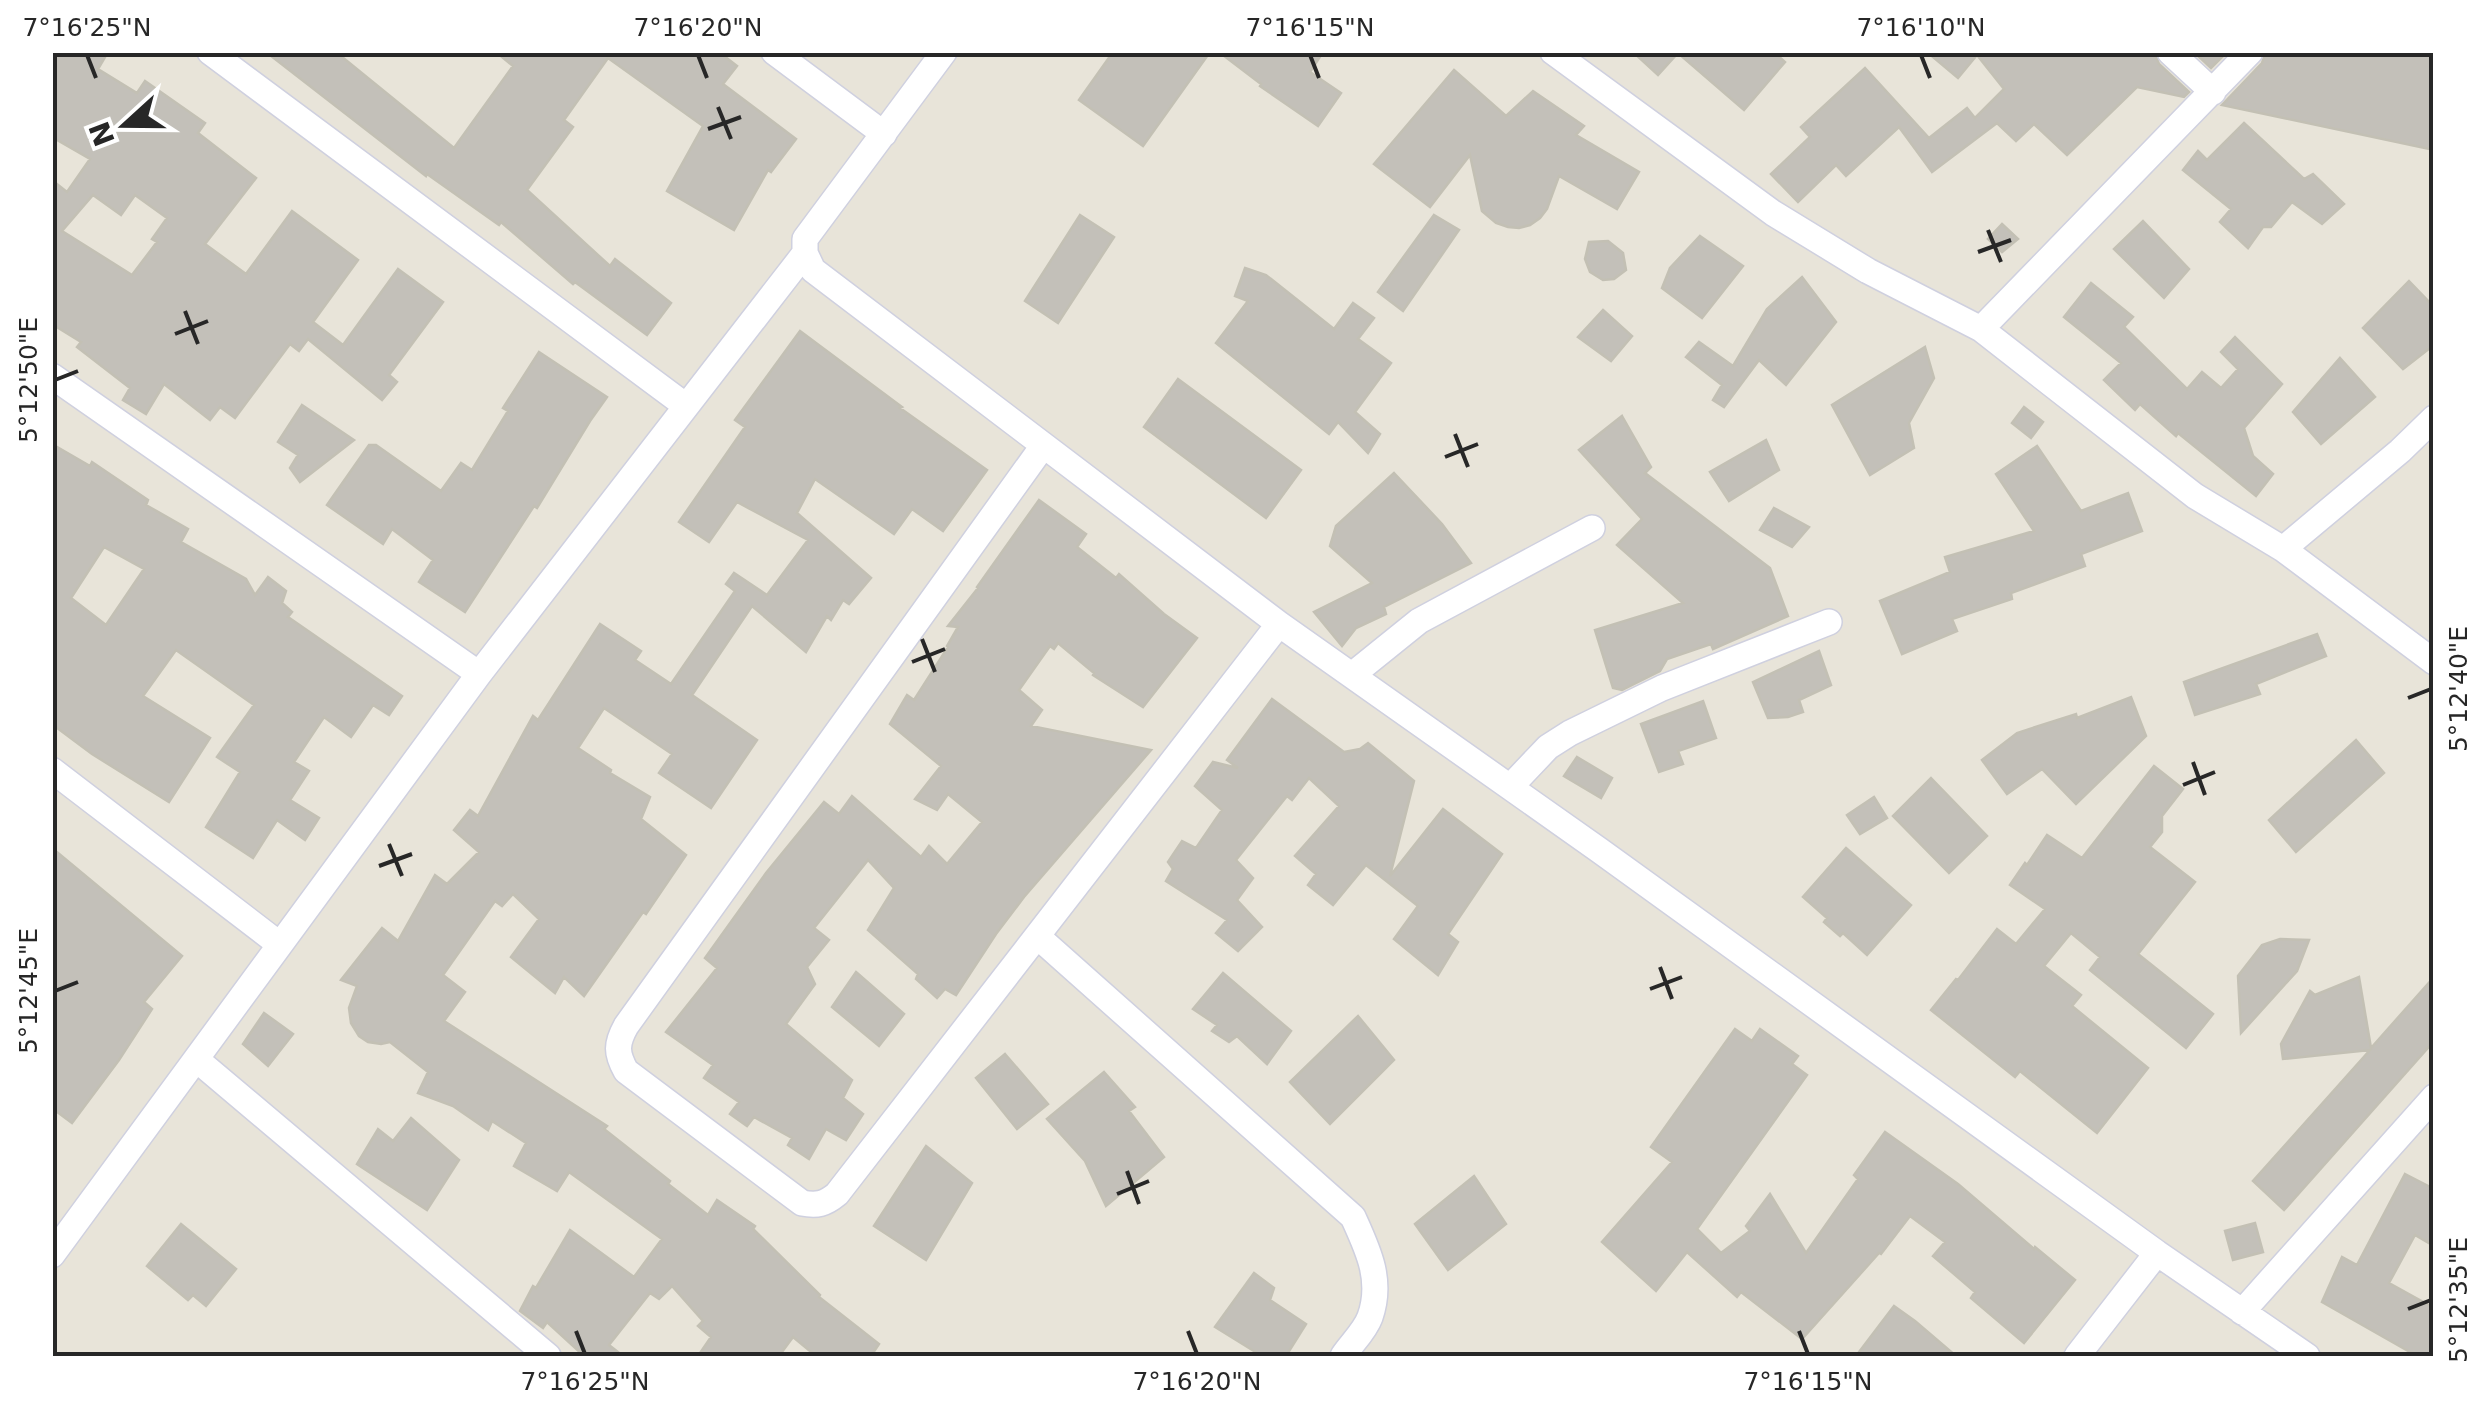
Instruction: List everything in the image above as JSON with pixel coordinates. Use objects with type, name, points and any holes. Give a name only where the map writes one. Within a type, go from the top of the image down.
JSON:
[{"type":"street","points":[[210,52],[686,406]]},
{"type":"street","points":[[774,52],[884,134]]},
{"type":"street","points":[[52,1255],[480,674],[804,253],[805,238],[944,52]]},
{"type":"street","points":[[1552,52],[1774,213],[1868,270],[1981,329],[2195,496],[2284,550],[2434,662]]},
{"type":"street","points":[[2170,52],[2213,92]]},
{"type":"street","points":[[1981,329],[2250,52]]},
{"type":"street","points":[[804,253],[814,270],[1280,624],[2156,1253],[2307,1356]]},
{"type":"street","points":[[52,376],[480,674]]},
{"type":"street","points":[[2284,550],[2400,452],[2434,418]]},
{"type":"street","points":[[1043,446],[626,1026],[618,1041],[618,1056],[626,1071],[802,1203],[814,1206],[828,1201],[1280,624]]},
{"type":"street","points":[[1352,675],[1419,621],[1592,528]]},
{"type":"street","points":[[1510,787],[1548,747],[1570,733],[1662,688],[1828,622]]},
{"type":"street","points":[[52,770],[279,944]]},
{"type":"street","points":[[1037,936],[1353,1218],[1369,1251],[1377,1282],[1370,1319],[1343,1356]]},
{"type":"street","points":[[196,1059],[548,1356]]},
{"type":"street","points":[[2242,1312],[2434,1097]]},
{"type":"street","points":[[2077,1356],[2156,1253]]},
{"type":"building","points":[[52,52],[108,52],[98,69],[137,93],[145,81],[205,123],[198,133],[256,178],[205,244],[246,274],[292,211],[358,260],[313,322],[343,345],[398,269],[443,302],[389,375],[397,382],[382,400],[308,339],[299,351],[290,344],[235,418],[220,407],[210,420],[164,384],[146,414],[123,400],[130,388],[77,347],[81,342],[52,324],[52,180],[67,192],[90,159],[52,137]],"holes":[[[93,195],[121,215],[135,195],[167,218],[152,239],[157,242],[132,275],[62,231]]]},
{"type":"building","points":[[266,52],[336,52],[454,148],[513,66],[496,52],[719,52],[737,66],[723,84],[796,139],[771,172],[768,170],[734,230],[667,191],[703,126],[608,58],[564,120],[573,127],[527,190],[610,266],[615,259],[671,303],[647,335],[573,284],[501,222],[499,225],[426,176]]},
{"type":"building","points":[[1113,52],[1210,52],[1143,146],[1079,100]]},
{"type":"building","points":[[1219,52],[1323,52],[1310,72],[1341,93],[1318,126]]},
{"type":"building","points":[[1633,52],[1774,52],[1785,62],[1744,110],[1678,53],[1658,75]]},
{"type":"building","points":[[1927,52],[2154,52],[2159,64],[2189,92],[2184,97],[2137,87],[2067,155],[2034,124],[2016,141],[1997,123],[1932,172],[1899,127],[1846,176],[1836,165],[1798,202],[1771,174],[1810,137],[1801,127],[1865,68],[1929,138],[1967,108],[1975,118],[2004,89],[1977,55],[1958,78]]},
{"type":"building","points":[[2194,52],[2227,52],[2211,68]]},
{"type":"building","points":[[2266,52],[2434,52],[2434,150],[2222,105],[2262,63]]},
{"type":"building","points":[[1454,70],[1506,116],[1533,91],[1584,126],[1576,135],[1639,172],[1617,209],[1559,176],[1540,218],[1530,225],[1508,227],[1482,211],[1470,155],[1430,207],[1374,164]]},
{"type":"building","points":[[2244,123],[2304,179],[2313,174],[2344,204],[2322,224],[2292,202],[2271,227],[2263,227],[2248,248],[2220,222],[2231,209],[2183,170],[2198,151],[2207,160]]},
{"type":"building","points":[[1080,215],[1114,237],[1058,323],[1025,301]]},
{"type":"building","points":[[1434,215],[1459,230],[1403,311],[1378,292]]},
{"type":"building","points":[[2143,221],[2189,269],[2164,298],[2114,249]]},
{"type":"building","points":[[2002,224],[2018,239],[2002,252],[1988,239]]},
{"type":"building","points":[[1700,236],[1743,266],[1702,318],[1662,288],[1670,268]]},
{"type":"building","points":[[1608,241],[1623,253],[1626,270],[1614,279],[1603,280],[1590,272],[1585,259],[1589,242]]},
{"type":"building","points":[[1245,268],[1266,275],[1334,329],[1353,303],[1374,318],[1358,339],[1391,363],[1355,412],[1380,434],[1368,453],[1338,422],[1329,434],[1216,343],[1248,301],[1235,296]]},
{"type":"building","points":[[1802,277],[1836,322],[1786,385],[1759,360],[1724,407],[1713,400],[1722,385],[1686,357],[1699,342],[1733,366],[1767,309]]},
{"type":"building","points":[[2409,281],[2434,307],[2434,345],[2403,369],[2363,328]]},
{"type":"building","points":[[2091,283],[2133,317],[2124,327],[2187,389],[2202,372],[2221,388],[2238,369],[2221,352],[2235,337],[2282,384],[2244,428],[2253,456],[2273,474],[2256,496],[2140,404],[2135,410],[2104,380],[2121,363],[2064,317]]},
{"type":"building","points":[[1603,310],[1632,336],[1611,361],[1578,337]]},
{"type":"building","points":[[800,331],[987,470],[943,531],[912,509],[894,534],[815,479],[797,513],[871,578],[849,604],[843,600],[831,620],[827,616],[806,652],[752,606],[692,695],[757,740],[711,808],[659,773],[672,754],[604,708],[578,748],[650,797],[641,819],[686,855],[646,914],[643,912],[584,996],[564,977],[555,993],[511,957],[539,919],[513,894],[502,906],[495,901],[443,975],[465,992],[444,1021],[607,1126],[604,1129],[708,1215],[717,1200],[755,1226],[753,1229],[819,1297],[879,1344],[871,1356],[816,1356],[793,1337],[779,1356],[698,1356],[711,1337],[698,1326],[703,1321],[672,1286],[659,1299],[650,1293],[609,1345],[623,1356],[584,1356],[547,1322],[543,1328],[520,1311],[570,1230],[634,1277],[662,1239],[569,1172],[557,1191],[514,1166],[526,1143],[492,1121],[488,1130],[453,1106],[418,1093],[428,1072],[390,1042],[368,1042],[359,1036],[351,1023],[349,1008],[357,986],[341,980],[382,928],[398,941],[435,875],[447,884],[479,852],[454,830],[470,810],[478,816],[533,716],[538,720],[600,624],[641,651],[635,660],[671,684],[735,591],[726,584],[734,573],[767,595],[808,540],[737,502],[709,542],[679,522],[745,427],[735,420]]},
{"type":"building","points":[[1925,347],[1934,378],[1909,423],[1914,448],[1870,475],[1832,405]]},
{"type":"building","points":[[539,352],[607,397],[465,612],[419,582],[433,560],[392,529],[383,544],[327,505],[369,445],[376,445],[441,491],[461,463],[472,470],[508,411],[503,408]]},
{"type":"building","points":[[2340,358],[2375,397],[2321,444],[2293,412]]},
{"type":"building","points":[[1178,379],[1301,470],[1266,518],[1144,427]]},
{"type":"building","points":[[302,405],[354,440],[300,482],[290,468],[298,455],[278,442]]},
{"type":"building","points":[[2024,407],[2043,422],[2031,438],[2012,423]]},
{"type":"building","points":[[1622,416],[1651,467],[1645,473],[1770,568],[1788,616],[1713,649],[1711,644],[1667,659],[1660,671],[1622,690],[1613,688],[1595,630],[1683,603],[1617,545],[1642,519],[1579,450]]},
{"type":"building","points":[[1766,440],[1779,470],[1729,501],[1710,472]]},
{"type":"building","points":[[52,444],[90,466],[92,462],[148,500],[146,505],[188,529],[181,542],[246,579],[255,595],[268,577],[286,591],[282,603],[292,612],[288,617],[402,696],[389,715],[373,705],[351,737],[324,717],[294,762],[309,771],[290,800],[319,818],[305,840],[277,820],[253,858],[206,827],[240,772],[217,757],[254,705],[176,650],[143,696],[210,738],[169,802],[52,724]],"holes":[[[104,547],[144,569],[106,625],[71,598]]]},
{"type":"building","points":[[2037,446],[2081,511],[2128,493],[2142,531],[2081,554],[2085,566],[2011,593],[2012,599],[1952,619],[1957,631],[1902,654],[1880,601],[1950,572],[1945,557],[2034,531],[1996,474]]},
{"type":"building","points":[[1394,473],[1442,524],[1471,563],[1384,607],[1386,614],[1356,628],[1342,646],[1314,612],[1372,583],[1330,546],[1336,526]]},
{"type":"building","points":[[1039,500],[1086,534],[1077,547],[1116,578],[1119,574],[1197,638],[1143,707],[1093,675],[1058,643],[1054,649],[1050,646],[1019,690],[1042,710],[1031,726],[1151,750],[1024,897],[956,995],[945,989],[937,998],[916,979],[918,974],[868,930],[894,888],[868,860],[814,928],[829,940],[807,967],[815,984],[786,1024],[852,1080],[843,1098],[863,1114],[846,1140],[826,1129],[809,1159],[788,1145],[792,1138],[754,1117],[747,1126],[730,1114],[739,1102],[704,1078],[713,1065],[666,1032],[717,968],[705,958],[766,873],[824,802],[839,814],[852,796],[921,857],[929,846],[947,864],[982,822],[948,794],[937,810],[915,799],[941,766],[890,724],[907,695],[914,700],[958,627],[948,626]]},
{"type":"building","points":[[1774,508],[1809,527],[1792,547],[1760,530]]},
{"type":"building","points":[[2317,634],[2326,656],[2256,684],[2260,694],[2195,715],[2184,682]]},
{"type":"building","points":[[1819,651],[1831,685],[1799,700],[1803,712],[1768,718],[1753,682]]},
{"type":"building","points":[[2131,697],[2146,736],[2076,804],[2042,769],[2007,794],[1982,760],[2017,733],[2076,714],[2077,718]]},
{"type":"building","points":[[1272,699],[1344,752],[1368,743],[1414,781],[1390,876],[1443,809],[1502,854],[1448,934],[1458,942],[1438,975],[1394,939],[1418,906],[1366,865],[1333,905],[1308,885],[1316,874],[1295,856],[1339,806],[1309,778],[1292,800],[1287,796],[1236,860],[1253,878],[1237,900],[1262,927],[1238,951],[1216,933],[1227,920],[1166,881],[1173,869],[1168,862],[1182,841],[1196,848],[1222,810],[1195,786],[1213,762],[1238,768],[1227,760]]},
{"type":"building","points":[[1703,701],[1716,738],[1678,751],[1683,764],[1659,772],[1641,724]]},
{"type":"building","points":[[2356,740],[2384,773],[2296,852],[2269,820]]},
{"type":"building","points":[[1577,757],[1612,778],[1601,798],[1564,776]]},
{"type":"building","points":[[2154,766],[2183,789],[2162,816],[2162,832],[2150,847],[2195,882],[2138,954],[2213,1014],[2186,1048],[2090,970],[2100,957],[2071,933],[2044,966],[2081,995],[2072,1006],[2148,1068],[2097,1133],[2020,1071],[2015,1077],[1931,1010],[1997,929],[2016,944],[2045,909],[2010,885],[2047,835],[2082,858]]},
{"type":"building","points":[[1931,778],[1987,836],[1949,873],[1893,816]]},
{"type":"building","points":[[1874,797],[1887,818],[1860,834],[1847,815]]},
{"type":"building","points":[[52,848],[182,956],[144,1002],[152,1009],[72,1123],[52,1108]]},
{"type":"building","points":[[1846,848],[1911,905],[1867,955],[1824,922],[1827,918],[1803,897]]},
{"type":"building","points":[[2280,939],[2309,940],[2297,971],[2241,1033],[2238,976],[2262,945]]},
{"type":"building","points":[[856,972],[904,1014],[879,1046],[832,1007]]},
{"type":"building","points":[[1223,973],[1291,1031],[1267,1064],[1237,1036],[1229,1042],[1212,1031],[1217,1025],[1193,1009]]},
{"type":"building","points":[[2359,977],[2371,1048],[2434,977],[2434,1041],[2284,1210],[2253,1181],[2370,1050],[2283,1059],[2281,1044],[2310,991],[2315,995]]},
{"type":"building","points":[[264,1013],[293,1034],[268,1066],[243,1044]]},
{"type":"building","points":[[1358,1016],[1394,1060],[1330,1124],[1290,1082]]},
{"type":"building","points":[[1735,1029],[1752,1041],[1760,1029],[1798,1056],[1792,1064],[1807,1075],[1697,1229],[1721,1253],[1750,1231],[1746,1226],[1770,1194],[1806,1253],[1858,1179],[1854,1175],[1885,1132],[1958,1184],[2075,1280],[2024,1343],[1971,1298],[1975,1292],[1933,1256],[1945,1242],[1910,1216],[1881,1254],[1802,1339],[1741,1292],[1737,1297],[1687,1252],[1656,1291],[1602,1242],[1672,1162],[1651,1147]]},
{"type":"building","points":[[1005,1054],[1048,1104],[1017,1129],[976,1078]]},
{"type":"building","points":[[1104,1072],[1135,1107],[1129,1111],[1164,1157],[1106,1206],[1085,1161],[1047,1119]]},
{"type":"building","points":[[411,1118],[459,1160],[427,1210],[357,1164],[378,1129],[393,1141]]},
{"type":"building","points":[[926,1146],[972,1183],[926,1260],[874,1226]]},
{"type":"building","points":[[2405,1174],[2434,1189],[2434,1246],[2415,1235],[2389,1283],[2434,1308],[2434,1356],[2417,1356],[2322,1302],[2342,1257],[2357,1265]]},
{"type":"building","points":[[1474,1176],[1506,1224],[1448,1270],[1415,1224]]},
{"type":"building","points":[[2255,1223],[2263,1252],[2233,1260],[2225,1231]]},
{"type":"building","points":[[181,1224],[236,1269],[206,1306],[193,1295],[188,1300],[147,1266]]},
{"type":"building","points":[[1254,1273],[1274,1288],[1270,1300],[1306,1324],[1286,1356],[1262,1356],[1215,1327]]},
{"type":"building","points":[[1894,1306],[1915,1321],[1956,1356],[1856,1356]]}]
